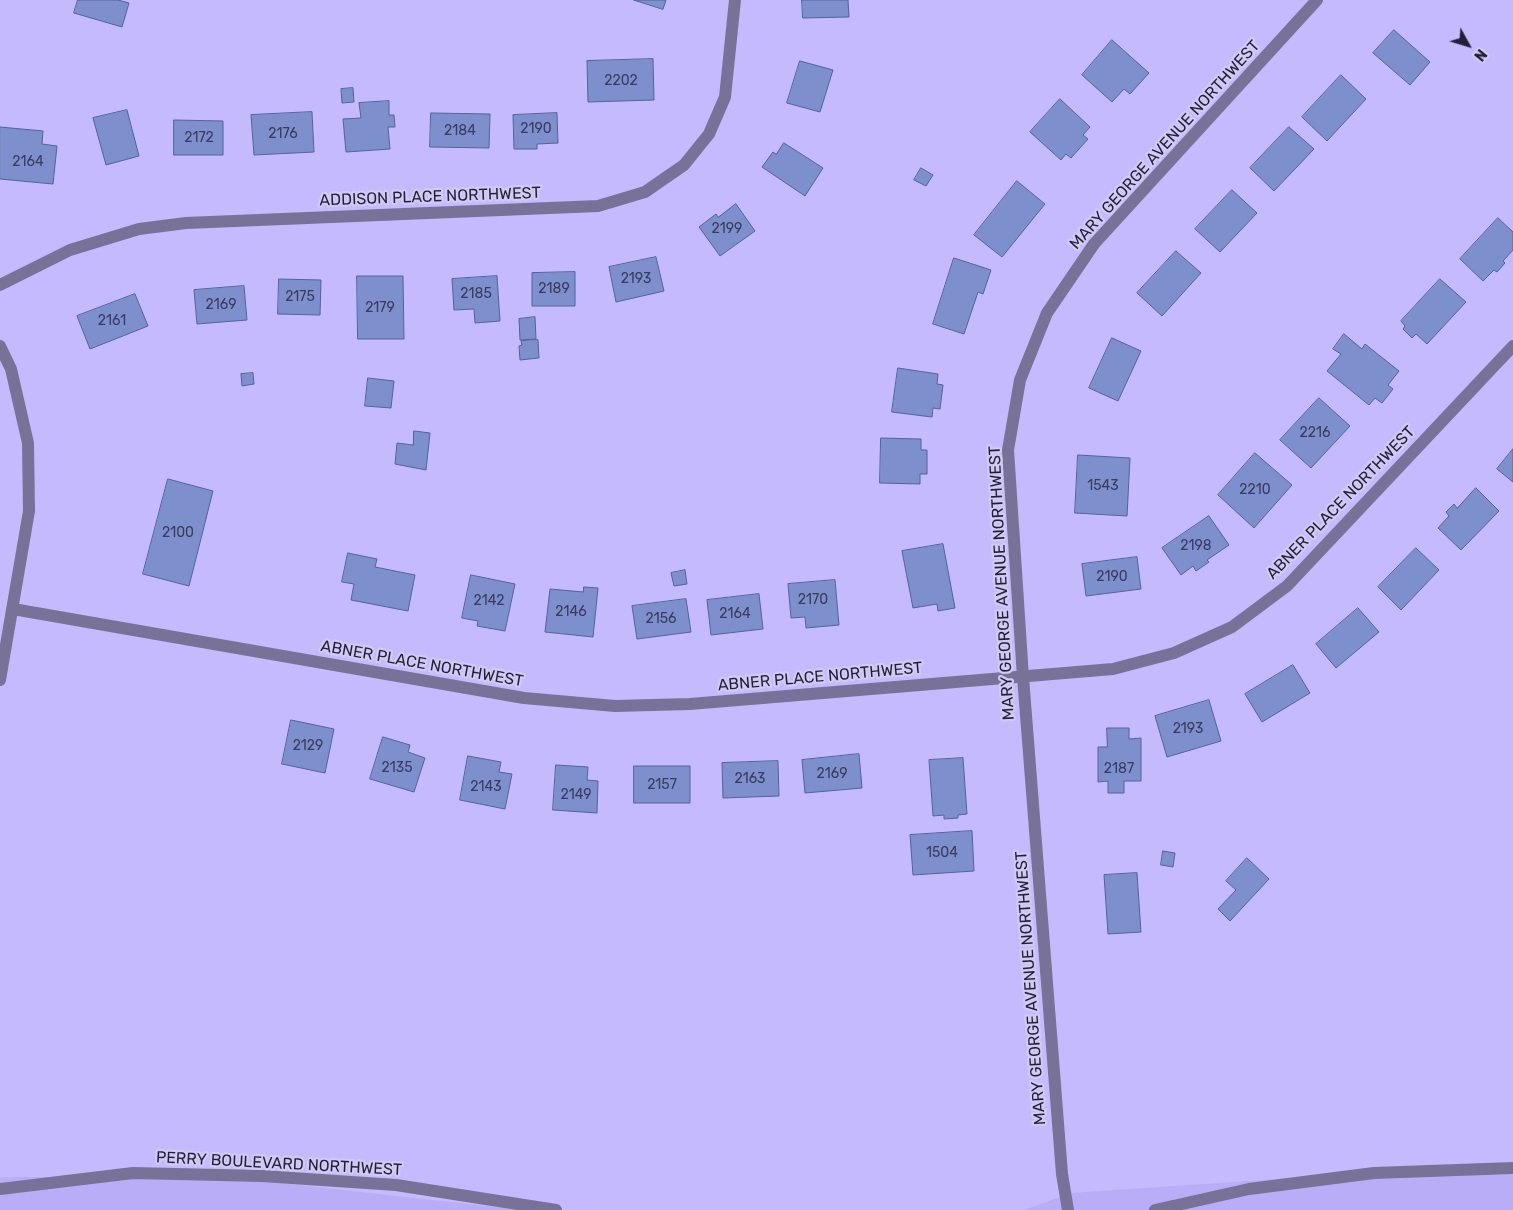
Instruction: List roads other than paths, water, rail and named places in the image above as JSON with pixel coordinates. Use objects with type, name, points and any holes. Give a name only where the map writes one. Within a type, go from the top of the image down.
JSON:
[{"type":"street","name":"ADDISON PLACE NORTHWEST","points":[[0,284],[70,250],[139,229],[186,223],[598,206],[645,192],[684,164],[709,134],[725,97],[735,0]]},
{"type":"street","name":"MARY GEORGE AVENUE NORTHWEST","points":[[1068,1210],[1062,1174],[1023,677],[1008,450],[1020,380],[1047,313],[1094,244],[1317,0]]},
{"type":"street","points":[[0,346],[11,369],[28,443],[29,511],[0,680]]},
{"type":"street","name":"ABNER PLACE NORTHWEST","points":[[13,609],[524,698],[615,706],[690,704],[1113,669],[1174,653],[1232,627],[1287,586],[1513,346]]},
{"type":"street","points":[[1155,1210],[1174,1208],[1249,1189],[1374,1173],[1513,1168]]},
{"type":"street","name":"PERRY BOULEVARD NORTHWEST","points":[[0,1189],[133,1173],[262,1176],[396,1185],[556,1210]]}]
